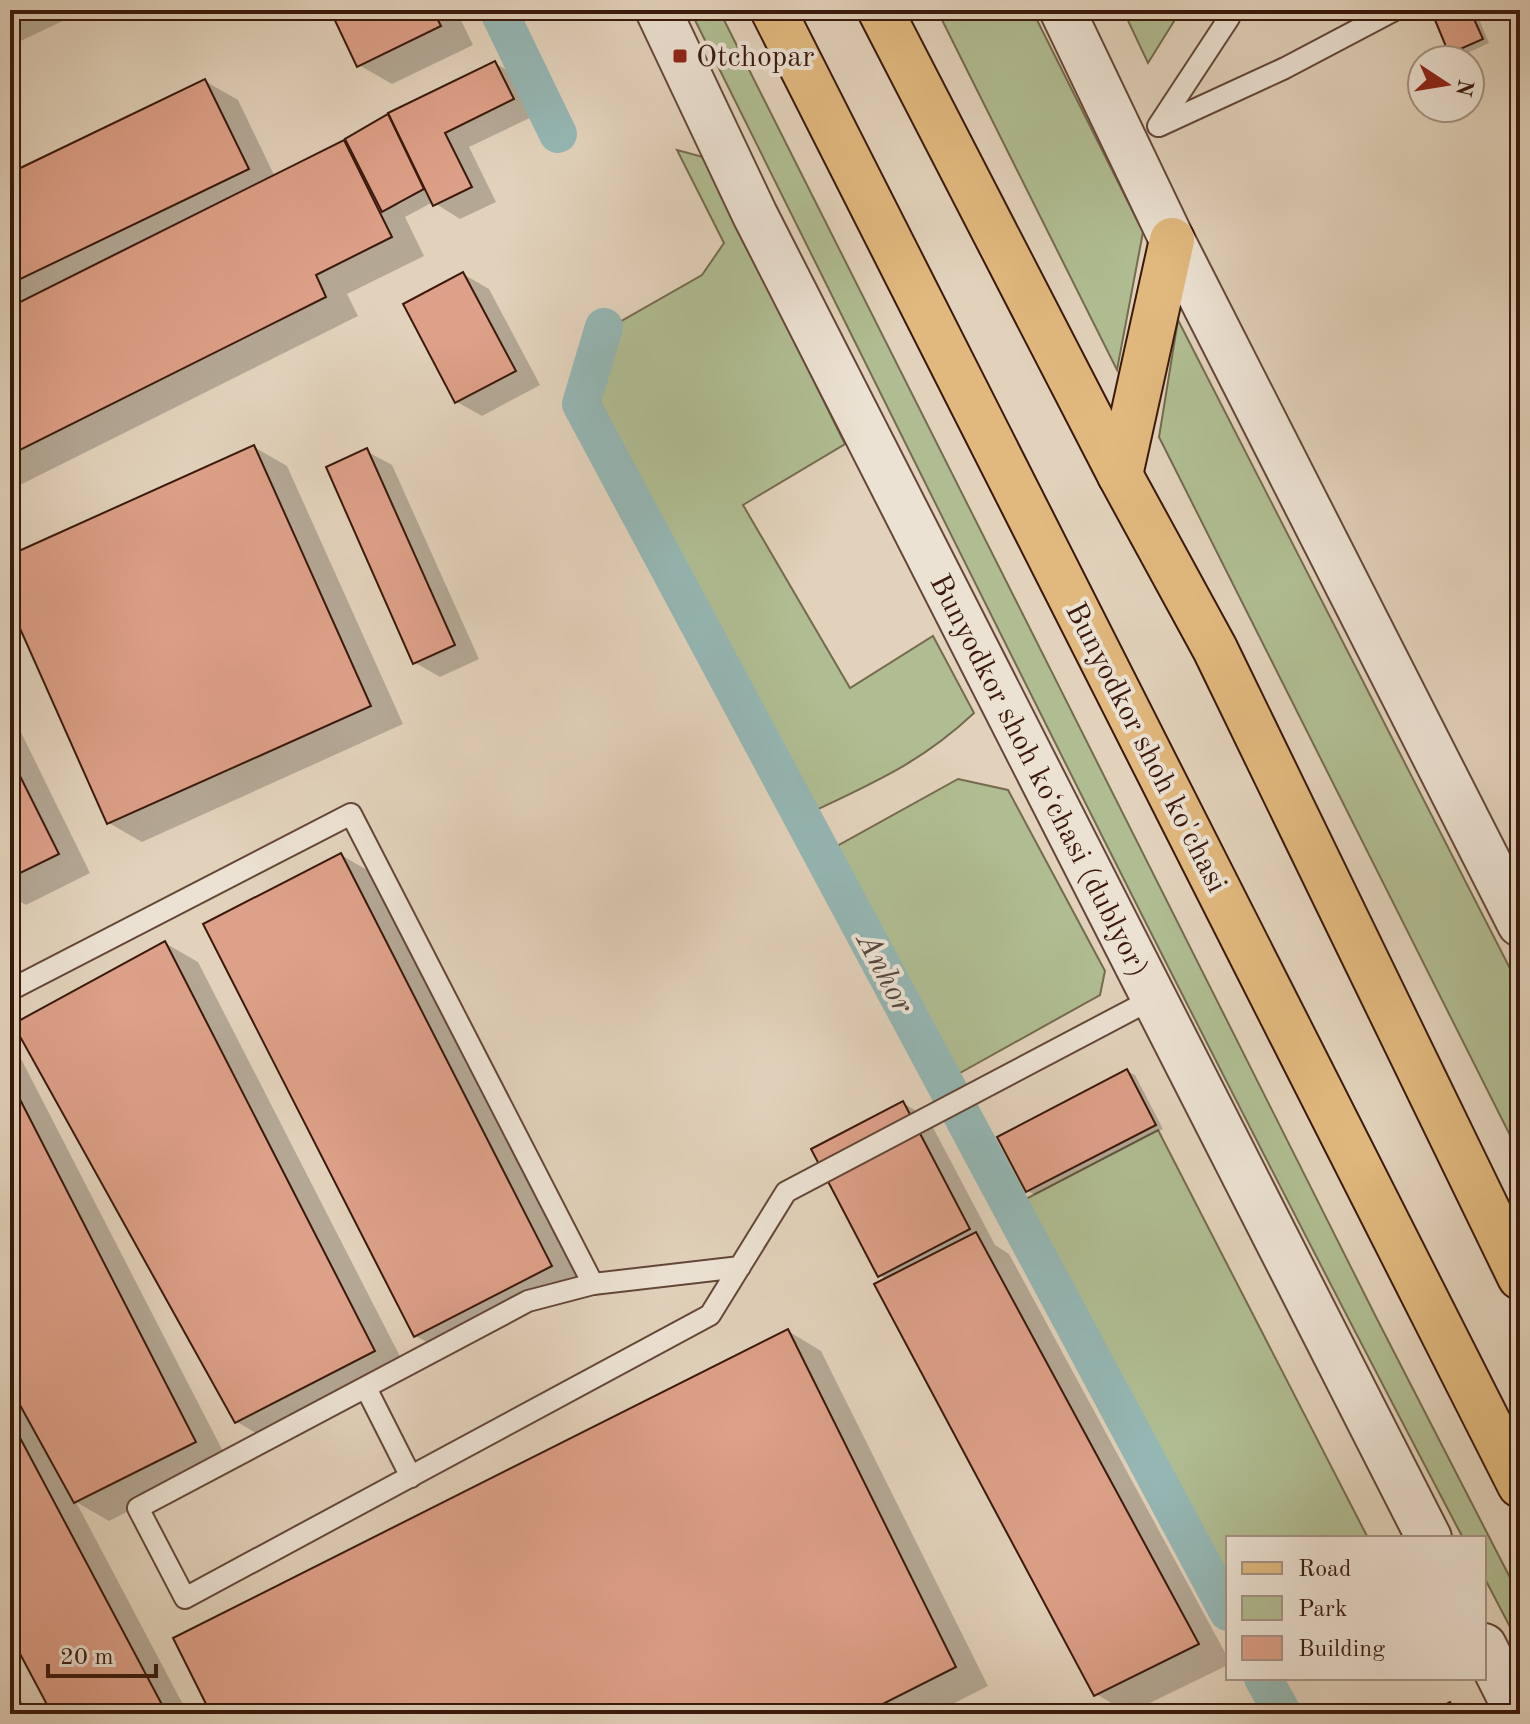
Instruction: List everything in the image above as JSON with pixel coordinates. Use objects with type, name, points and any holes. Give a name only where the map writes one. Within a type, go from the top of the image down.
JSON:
[{"type":"main road","name":"Bunyodkor shoh ko'chasi","points":[[773,10],[1520,1485]]},
{"type":"main road","points":[[880,10],[1120,475],[1215,649],[1520,1277]]},
{"type":"main road","points":[[1120,475],[1172,240]]},
{"type":"street","name":"Bunyodkor shoh koʻchasi (dublyor)","points":[[658,10],[762,229],[1428,1536]]},
{"type":"street","points":[[1062,10],[1142,133],[1172,240],[1520,924]]},
{"type":"street","points":[[1486,1650],[1518,1714]]},
{"type":"lane","points":[[1142,133],[1229,18],[1224,10]]},
{"type":"lane","points":[[1142,133],[1285,68],[1395,10]]},
{"type":"lane","points":[[10,990],[351,814],[593,1284]]},
{"type":"lane","points":[[740,1267],[593,1284],[528,1301],[138,1508],[185,1598],[710,1315],[740,1267],[786,1192],[1154,998]]},
{"type":"lane","points":[[366,1388],[411,1477]]},
{"type":"lane","points":[[10,1706],[14,1714]]},
{"type":"green space","points":[[690,10],[719,10],[1520,1597],[1520,1646],[1486,1581],[1486,1536],[1462,1536],[1072,776]]},
{"type":"green space","points":[[937,10],[1032,10],[1143,232],[1117,370]]},
{"type":"green space","points":[[1123,10],[1181,10],[1148,63]]},
{"type":"green space","points":[[677,150],[703,157],[845,444],[743,505],[850,688],[933,636],[974,713],[917,758],[812,812],[600,402],[618,323],[702,275],[724,243]]},
{"type":"green space","points":[[1178,320],[1520,988],[1520,1155],[1159,437]]},
{"type":"green space","points":[[958,779],[1008,790],[1105,971],[1100,995],[951,1078],[830,850]]},
{"type":"green space","points":[[1158,1130],[1367,1536],[1226,1536],[1226,1598],[1022,1201]]},
{"type":"building","points":[[330,10],[433,10],[441,26],[357,67]]},
{"type":"building","points":[[1457,10],[1470,10],[1483,39],[1472,44],[1445,44],[1435,20]]},
{"type":"building","points":[[495,61],[514,99],[445,133],[472,187],[433,206],[388,113]]},
{"type":"building","points":[[205,79],[249,169],[10,284],[10,173]]},
{"type":"building","points":[[388,114],[424,189],[382,212],[345,139]]},
{"type":"building","points":[[344,140],[392,237],[316,275],[326,297],[10,455],[10,307]]},
{"type":"building","points":[[463,272],[516,371],[455,403],[403,304]]},
{"type":"building","points":[[254,445],[371,706],[107,824],[10,606],[10,555]]},
{"type":"building","points":[[367,448],[455,645],[413,664],[326,467]]},
{"type":"building","points":[[10,756],[59,854],[10,878]]},
{"type":"building","points":[[341,853],[552,1266],[414,1337],[203,924]]},
{"type":"building","points":[[165,941],[375,1351],[235,1423],[13,1024]]},
{"type":"building","points":[[1127,1069],[1156,1125],[1026,1192],[997,1137]]},
{"type":"building","points":[[10,1080],[196,1442],[74,1503],[10,1387]]},
{"type":"building","points":[[903,1101],[970,1229],[878,1277],[811,1149]]},
{"type":"building","points":[[976,1232],[1199,1644],[1094,1696],[874,1284]]},
{"type":"building","points":[[788,1329],[956,1667],[863,1714],[211,1714],[173,1638]]},
{"type":"building","points":[[10,1419],[167,1714],[52,1714],[10,1635]]},
{"type":"building","points":[[1450,1702],[1456,1714],[1427,1714]]},
{"type":"waterway","name":"Anhor","points":[[498,10],[558,134]]},
{"type":"waterway","name":"Anhor","points":[[604,327],[581,404],[1226,1608]]},
{"type":"waterway","name":"Anhor","points":[[1264,1680],[1283,1714]]},
{"type":"place","name":"Otchopar","points":[[680,56]]}]
